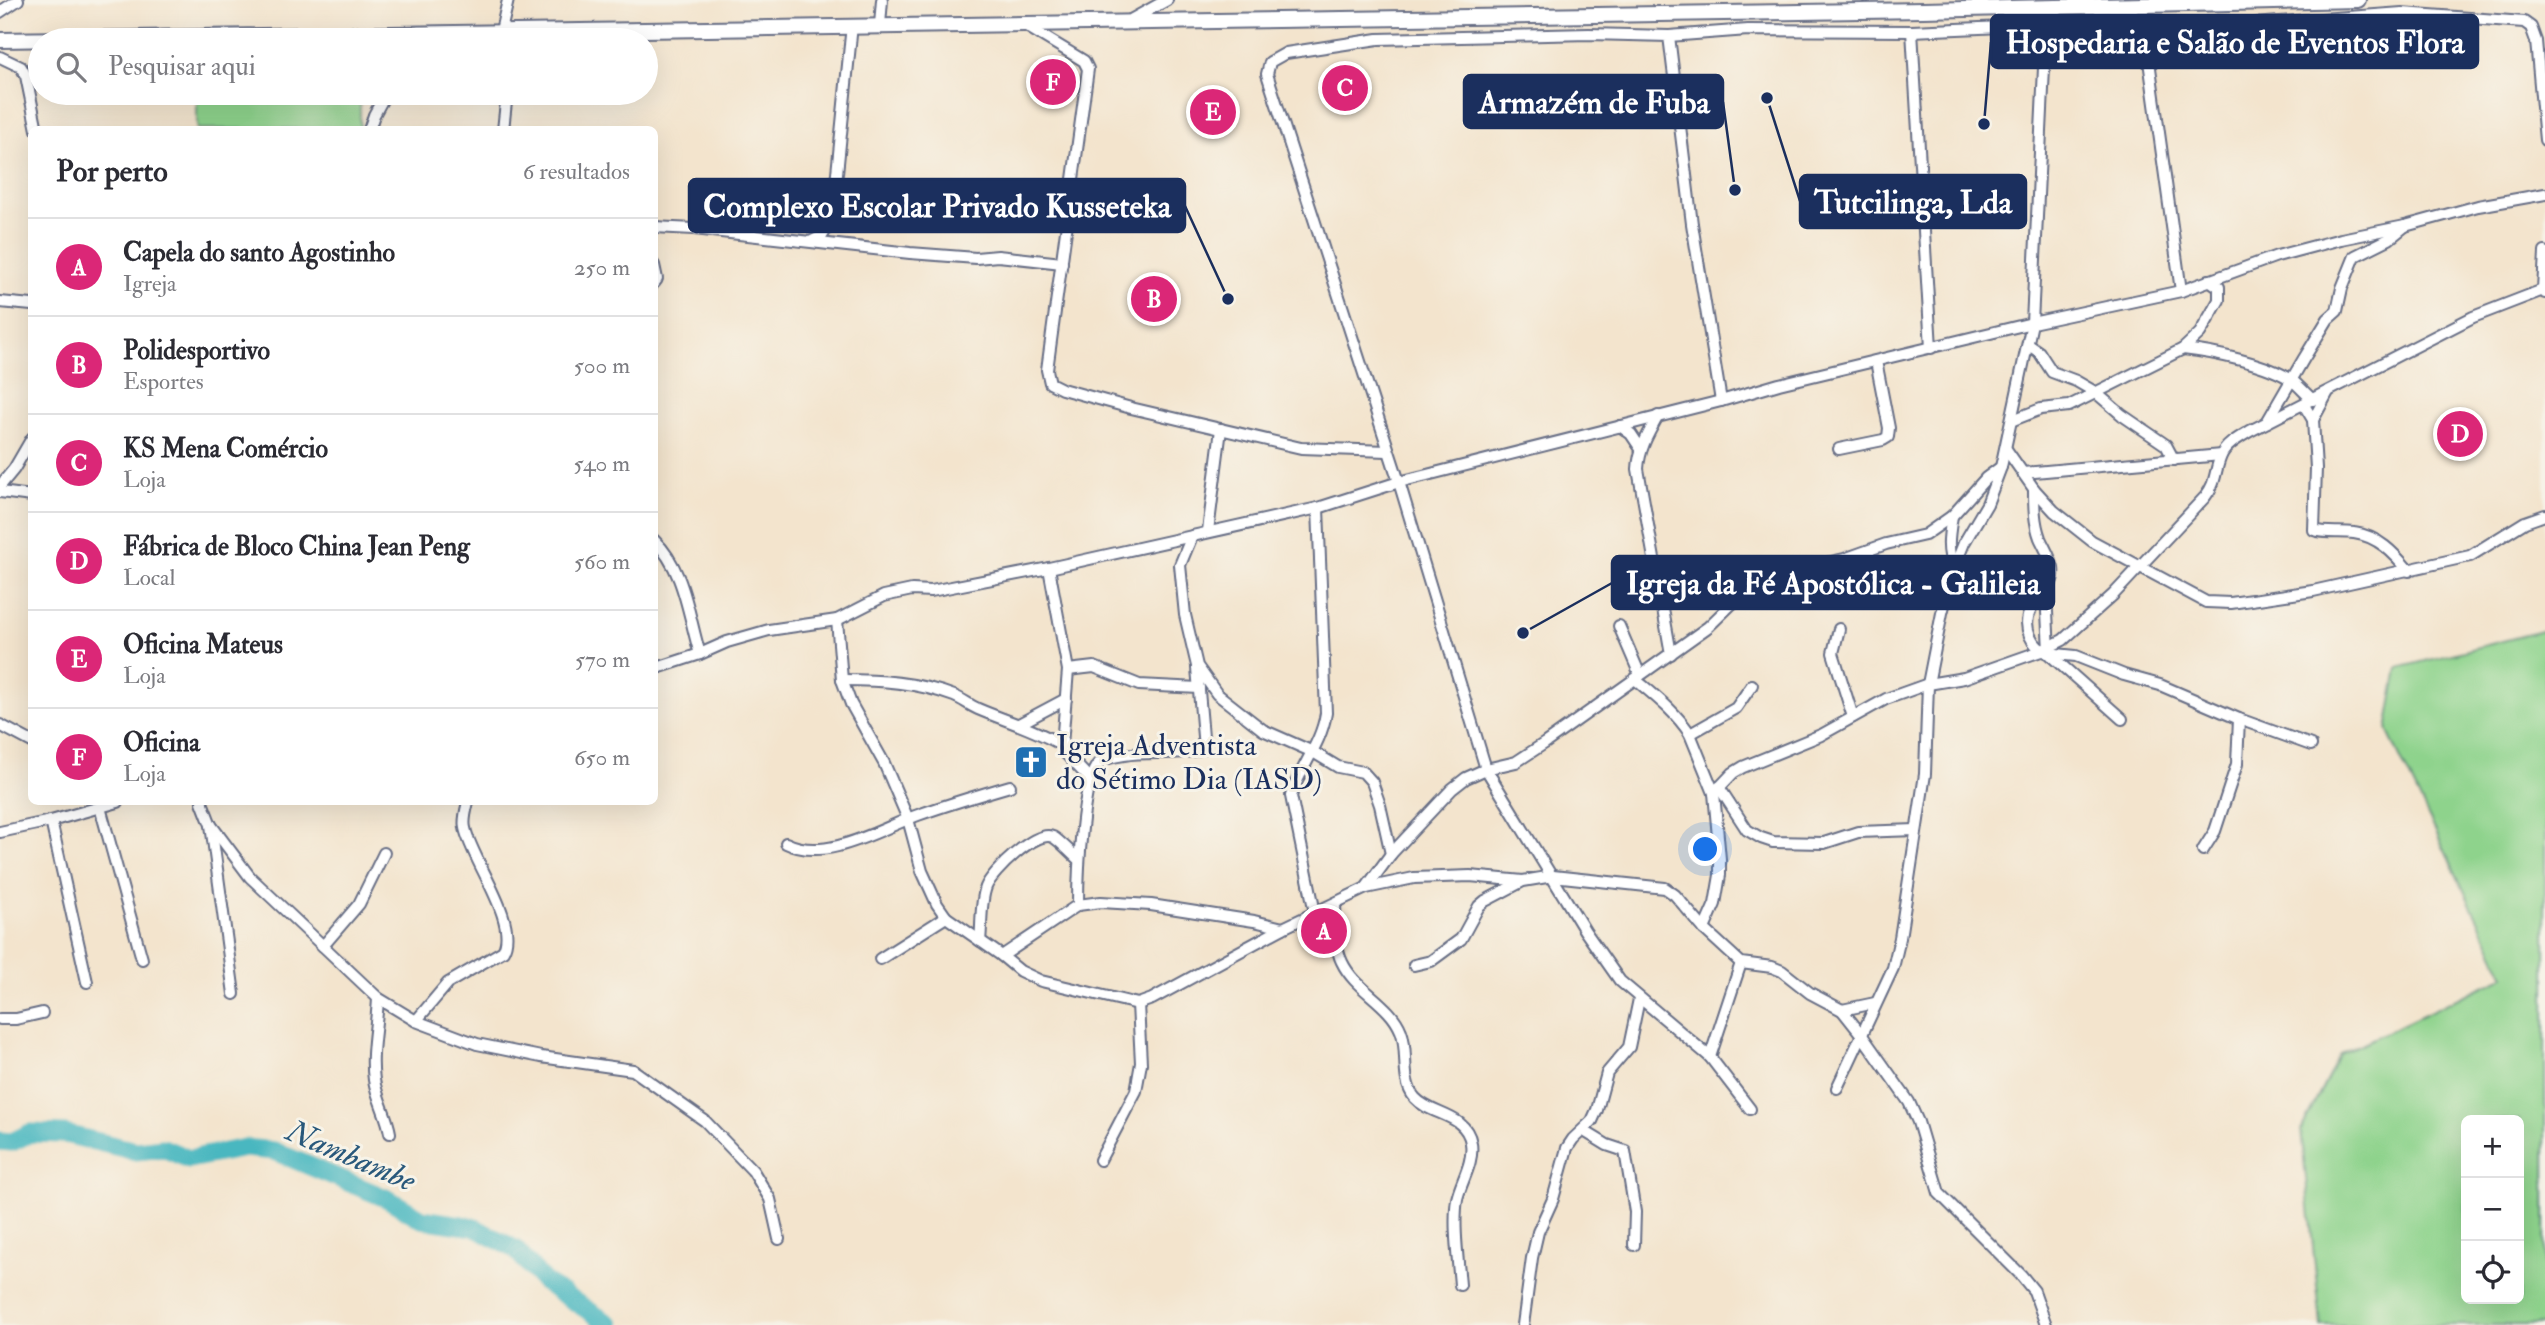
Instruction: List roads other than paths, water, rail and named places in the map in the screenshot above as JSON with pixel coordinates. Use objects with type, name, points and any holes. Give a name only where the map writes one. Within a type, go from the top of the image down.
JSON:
[{"type":"main road","points":[[658,31],[852,25],[1125,23],[2358,0]]},
{"type":"main road","points":[[0,40],[28,40]]},
{"type":"street","points":[[0,12],[18,0]]},
{"type":"street","points":[[502,28],[508,0]]},
{"type":"street","points":[[880,25],[882,0]]},
{"type":"street","points":[[1125,23],[1167,0]]},
{"type":"street","points":[[2398,0],[2402,13]]},
{"type":"street","points":[[1750,1109],[1710,1057],[1620,981],[1585,931],[1486,769],[1399,482],[1267,74],[1270,62],[1286,52],[1378,39],[1589,34],[1669,36],[1748,30],[1912,31],[2046,25],[2145,32],[2402,13],[2524,22],[2531,27],[2540,65],[2545,139]]},
{"type":"street","points":[[1377,18],[1378,39]]},
{"type":"street","points":[[1021,23],[1084,61],[1088,69],[1047,370],[1050,383],[1120,405],[1301,448],[1388,451]]},
{"type":"street","points":[[809,242],[822,236],[827,228],[835,193],[852,25]]},
{"type":"street","points":[[1836,1088],[1893,968],[1925,774],[1928,684],[1954,568],[1964,543],[1987,504],[2001,467],[2029,345],[2046,25]]},
{"type":"street","points":[[1912,31],[1931,348]]},
{"type":"street","points":[[2145,32],[2180,291]]},
{"type":"street","points":[[1669,36],[1692,224],[1721,401]]},
{"type":"street","points":[[0,57],[20,67],[28,86]]},
{"type":"street","points":[[32,105],[36,126]]},
{"type":"street","points":[[370,126],[379,105]]},
{"type":"street","points":[[503,126],[506,105]]},
{"type":"street","points":[[658,668],[727,642],[769,630],[837,620],[884,596],[912,590],[931,591],[1049,569],[1318,508],[1399,482],[1779,384],[2032,323],[2180,291],[2277,256],[2341,239],[2405,226],[2478,206],[2545,194]]},
{"type":"street","points":[[2267,422],[2328,319],[2337,311],[2342,288],[2355,256],[2389,239],[2405,226]]},
{"type":"street","points":[[658,227],[909,253],[976,258],[998,256],[1062,262]]},
{"type":"street","points":[[2341,239],[2355,256]]},
{"type":"street","points":[[1704,929],[1715,904],[1720,876],[1717,790],[1733,773],[1821,735],[1886,699],[1928,684],[1964,678],[2048,652],[2070,636],[2141,566],[2214,486],[2221,455],[2229,445],[2267,422],[2473,317],[2544,292],[2545,252]]},
{"type":"street","points":[[2013,420],[2040,409],[2069,406],[2183,349],[2200,333],[2221,292],[2219,287],[2209,280]]},
{"type":"street","points":[[0,302],[28,305]]},
{"type":"street","points":[[2200,333],[2210,352]]},
{"type":"street","points":[[2029,345],[2039,352],[2052,372],[2095,392],[2122,415],[2166,445],[2174,460]]},
{"type":"street","points":[[2183,349],[2210,352],[2266,369],[2291,380],[2308,402],[2314,420],[2314,530],[2356,533],[2379,541],[2409,570]]},
{"type":"street","points":[[1839,449],[1888,437],[1889,428],[1876,361]]},
{"type":"street","points":[[2314,420],[2328,393]]},
{"type":"street","points":[[1658,416],[1641,449],[1638,469],[1671,653]]},
{"type":"street","points":[[1620,426],[1631,434],[1641,449]]},
{"type":"street","points":[[1208,531],[1221,429]]},
{"type":"street","points":[[0,486],[28,445]]},
{"type":"street","points":[[2006,449],[2034,489],[2054,510],[2092,541],[2206,602],[2231,603],[2313,591],[2470,556],[2525,522],[2545,515]]},
{"type":"street","points":[[2023,473],[2221,455]]},
{"type":"street","points":[[1366,888],[1391,854],[1452,789],[1466,778],[1486,769],[1516,762],[1708,627],[1748,589],[1770,576],[1844,559],[1886,544],[1925,535],[1952,516],[1986,478],[2001,467]]},
{"type":"street","points":[[2034,489],[2034,510],[2039,535],[2053,567],[2053,578],[2046,592],[2031,608],[2028,624],[2030,637],[2122,719]]},
{"type":"street","points":[[0,492],[28,496]]},
{"type":"street","points":[[1315,913],[1291,796],[1294,785],[1323,732],[1326,713],[1318,508]]},
{"type":"street","points":[[1952,516],[1948,543],[1954,568]]},
{"type":"street","points":[[1078,905],[1077,859],[1091,780],[1097,764],[1102,760],[1124,755],[1204,748],[1197,666],[1185,615],[1180,565],[1192,536]]},
{"type":"street","points":[[658,545],[672,563],[684,593],[700,654]]},
{"type":"street","points":[[1049,569],[1068,670],[1062,745],[1066,754],[1091,780]]},
{"type":"street","points":[[2046,592],[2048,652]]},
{"type":"street","points":[[837,620],[842,680],[851,704],[884,763],[908,819],[922,871],[937,904],[946,917],[1020,971],[1041,981],[1138,1004],[1366,888],[1414,878],[1470,876],[1523,881],[1553,876],[1665,888],[1741,963],[1773,967],[1782,971],[1810,993],[1842,1010],[1909,1102],[1918,1122],[1939,1193],[2034,1291],[2046,1325]]},
{"type":"street","points":[[1619,626],[1638,677],[1671,710],[1690,734],[1717,790],[1747,830],[1773,842],[1824,843],[1858,832],[1916,830]]},
{"type":"street","points":[[1839,629],[1833,653],[1853,717]]},
{"type":"street","points":[[2048,652],[2076,656],[2124,675],[2160,685],[2239,719],[2311,744]]},
{"type":"street","points":[[1197,666],[1217,694],[1263,730],[1313,752],[1338,767],[1363,772],[1372,782],[1388,833],[1391,854]]},
{"type":"street","points":[[1068,670],[1094,667],[1139,685],[1199,688]]},
{"type":"street","points":[[842,680],[888,680],[925,688],[955,697],[976,708],[1038,731],[1062,745]]},
{"type":"street","points":[[1690,734],[1737,708],[1752,685]]},
{"type":"street","points":[[1018,724],[1066,699]]},
{"type":"street","points":[[2203,850],[2215,831],[2237,764],[2239,719]]},
{"type":"street","points":[[0,725],[28,740]]},
{"type":"street","points":[[786,843],[802,850],[841,844],[874,835],[962,799],[1010,786]]},
{"type":"street","points":[[0,832],[107,805]]},
{"type":"street","points":[[203,805],[211,825],[234,994]]},
{"type":"street","points":[[416,1021],[448,983],[503,951],[508,943],[506,926],[464,825],[467,805]]},
{"type":"street","points":[[100,807],[142,959]]},
{"type":"street","points":[[51,821],[87,982]]},
{"type":"street","points":[[211,825],[250,877],[378,998],[416,1021],[477,1044],[541,1057],[633,1070],[705,1121],[753,1171],[770,1199],[779,1239]]},
{"type":"street","points":[[980,941],[987,883],[1017,852],[1044,836],[1054,837],[1077,859]]},
{"type":"street","points":[[323,946],[359,904],[384,853]]},
{"type":"street","points":[[1414,965],[1431,961],[1461,939],[1479,906],[1523,881]]},
{"type":"street","points":[[1002,956],[1078,905],[1101,902],[1151,905],[1283,928]]},
{"type":"street","points":[[1335,904],[1342,962],[1357,984],[1387,1012],[1401,1030],[1408,1086],[1413,1097],[1425,1107],[1447,1114],[1463,1127],[1471,1143],[1468,1173],[1457,1199],[1460,1285]]},
{"type":"street","points":[[880,959],[946,917]]},
{"type":"street","points":[[1710,1057],[1741,963]]},
{"type":"street","points":[[378,998],[373,1068],[375,1084],[388,1116],[390,1133]]},
{"type":"street","points":[[1523,1325],[1538,1232],[1553,1199],[1567,1148],[1584,1130],[1597,1110],[1607,1073],[1629,1047],[1639,999]]},
{"type":"street","points":[[1842,1010],[1875,1003]]},
{"type":"street","points":[[1100,1160],[1136,1091],[1140,1063],[1138,1004]]},
{"type":"street","points":[[0,1019],[16,1019],[42,1013]]},
{"type":"street","points":[[1584,1130],[1625,1151],[1635,1212],[1634,1245]]},
{"type":"waterway","name":"Nambambe","points":[[0,1141],[12,1142],[30,1133],[65,1134],[136,1151],[163,1148],[189,1159],[245,1148],[274,1151],[388,1199],[422,1219],[474,1227],[515,1249],[544,1282],[611,1325]]},
{"type":"place","name":"Oficina","points":[[1053,82]]},
{"type":"place","name":"KS Mena Comércio","points":[[1345,88]]},
{"type":"place","name":"Tutcilinga, Lda","points":[[1767,98]]},
{"type":"place","name":"Oficina Mateus","points":[[1213,112]]},
{"type":"place","name":"Hospedaria e Salão de Eventos Flora","points":[[1984,124]]},
{"type":"place","name":"Armazém de Fuba","points":[[1735,190]]},
{"type":"place","name":"Polidesportivo","points":[[1154,299]]},
{"type":"place","name":"Complexo Escolar Privado Kusseteka","points":[[1228,299]]},
{"type":"place","name":"Fábrica de Bloco China Jean Peng","points":[[2460,434]]},
{"type":"place","name":"Igreja da Fé Apostólica - Galileia","points":[[1523,633]]},
{"type":"place","name":"Igreja Adventista do Sétimo Dia (IASD)","points":[[1031,762]]},
{"type":"place","name":"Capela do santo Agostinho","points":[[1324,931]]}]
